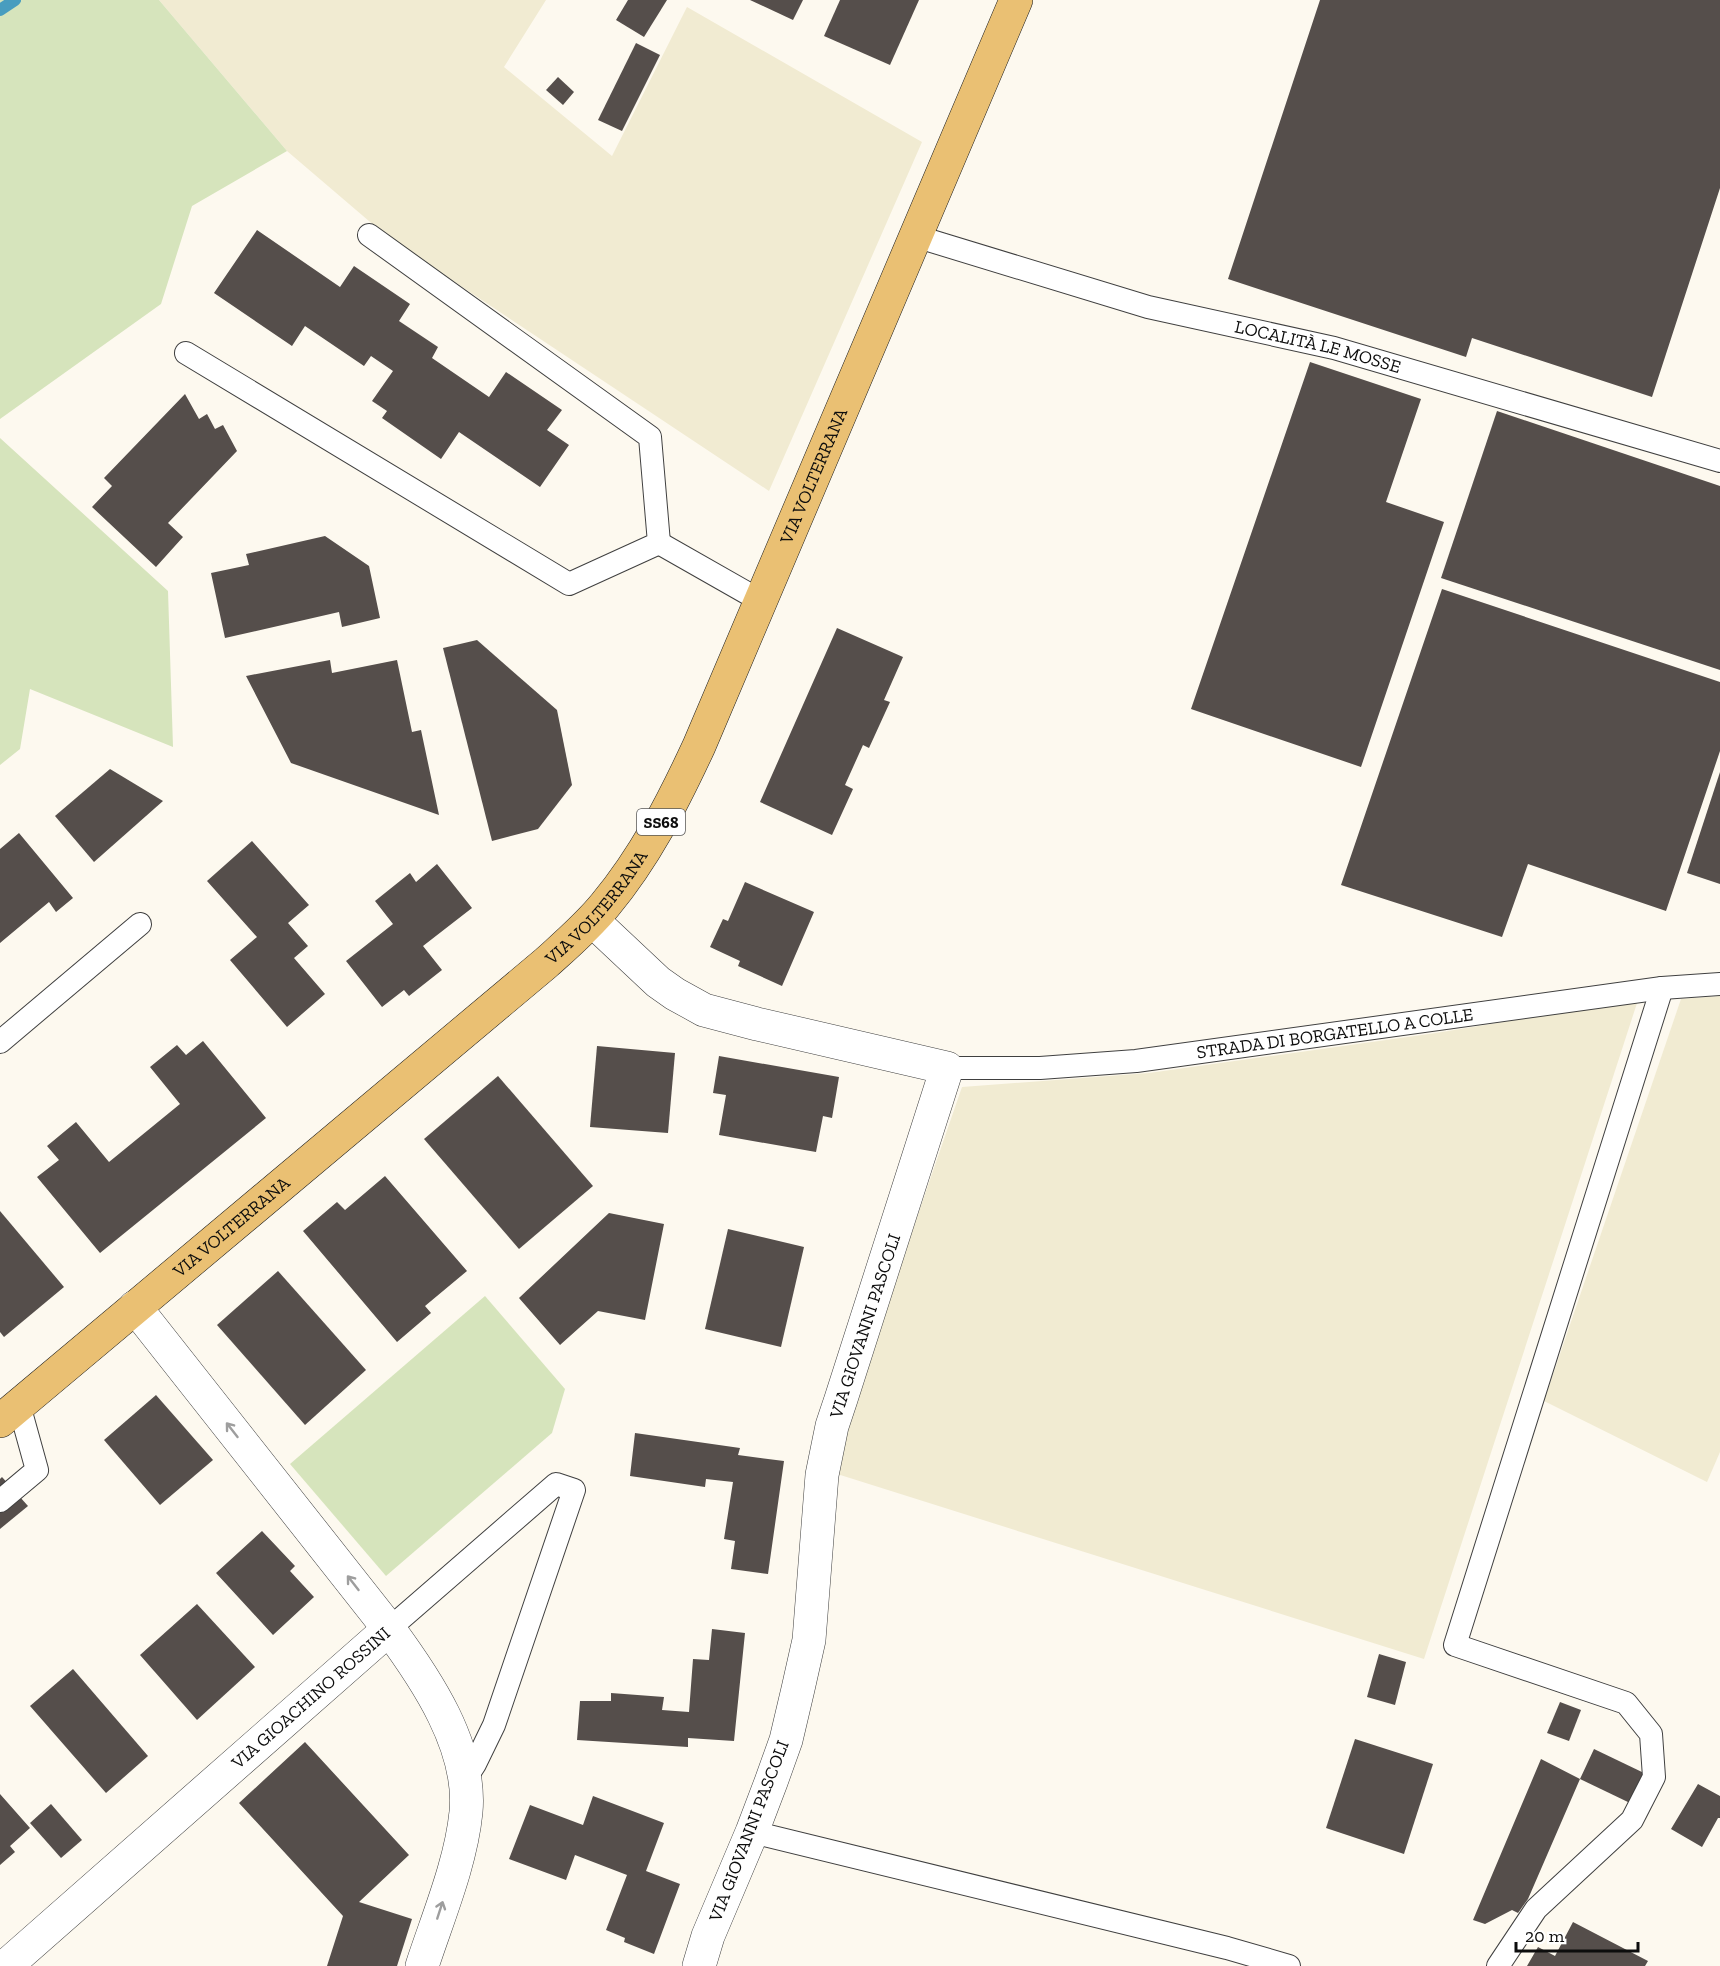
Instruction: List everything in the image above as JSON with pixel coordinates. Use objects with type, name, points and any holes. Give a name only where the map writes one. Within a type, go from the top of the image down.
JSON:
[{"type":"main road","name":"VIA VOLTERRANA","points":[[10,1413],[514,990],[592,920],[614,894],[666,814],[699,746],[1016,0]]},
{"type":"street","points":[[592,920],[658,982],[704,1010],[948,1068]]},
{"type":"street","name":"VIA GIOVANNI PASCOLI","points":[[699,1966],[708,1936],[752,1832],[786,1740],[809,1640],[820,1493],[832,1426],[948,1068]]},
{"type":"street","name":"VIA GIOACHINO ROSSINI","points":[[6,1966],[389,1629],[135,1307]]},
{"type":"street","points":[[389,1629],[418,1670],[442,1714],[456,1747],[464,1781],[466,1809],[459,1853],[422,1966]]},
{"type":"lane","points":[[369,235],[650,437],[659,543]]},
{"type":"lane","name":"LOCALITÀ LE MOSSE","points":[[915,236],[1148,307],[1334,348],[1720,461]]},
{"type":"lane","points":[[186,353],[569,584],[659,543]]},
{"type":"lane","points":[[659,543],[761,601]]},
{"type":"lane","points":[[0,1042],[140,924]]},
{"type":"lane","name":"STRADA DI BORGATELLO A COLLE","points":[[948,1068],[1040,1068],[1136,1061],[1662,988],[1720,984]]},
{"type":"lane","points":[[1498,1966],[1536,1909],[1632,1820],[1654,1777],[1651,1734],[1626,1703],[1455,1645],[1662,988]]},
{"type":"lane","points":[[0,1501],[37,1470],[10,1413]]},
{"type":"lane","points":[[389,1629],[556,1484],[574,1490],[494,1725],[479,1757],[464,1781]]},
{"type":"lane","points":[[752,1832],[1227,1948],[1289,1966]]},
{"type":"shaded area","points":[[159,0],[546,0],[504,67],[612,156],[687,7],[922,142],[769,491],[390,239],[287,151]]},
{"type":"shaded area","points":[[1720,996],[1720,1452],[1707,1482],[1544,1401],[1681,999]]},
{"type":"shaded area","points":[[1638,1000],[1424,1659],[834,1473],[848,1417],[962,1087],[1149,1073],[1436,1033]]},
{"type":"green space","points":[[0,0],[159,0],[287,151],[192,206],[161,304],[0,419]]},
{"type":"green space","points":[[0,438],[168,591],[173,747],[30,689],[20,749],[0,765]]},
{"type":"green space","points":[[485,1296],[565,1389],[552,1433],[386,1576],[290,1464]]},
{"type":"building","points":[[628,0],[667,0],[644,37],[616,20]]},
{"type":"building","points":[[750,0],[803,0],[793,20]]},
{"type":"building","points":[[840,0],[919,0],[890,65],[824,36]]},
{"type":"building","points":[[1320,0],[1720,0],[1720,188],[1652,397],[1472,338],[1466,357],[1228,279]]},
{"type":"building","points":[[636,43],[660,55],[622,131],[598,120]]},
{"type":"building","points":[[558,77],[574,92],[563,105],[546,90]]},
{"type":"building","points":[[257,230],[340,287],[354,266],[410,304],[399,321],[438,347],[432,358],[489,397],[506,372],[562,410],[547,430],[569,445],[540,487],[459,432],[441,459],[382,418],[387,411],[372,401],[393,371],[371,356],[364,366],[305,326],[292,346],[214,293]]},
{"type":"building","points":[[1310,362],[1421,399],[1386,502],[1444,522],[1361,767],[1191,709]]},
{"type":"building","points":[[185,394],[199,419],[207,414],[215,429],[223,425],[237,451],[168,523],[183,537],[156,567],[92,507],[112,486],[104,478]]},
{"type":"building","points":[[1497,411],[1720,486],[1720,670],[1441,578]]},
{"type":"building","points":[[325,536],[369,566],[380,618],[342,627],[339,612],[225,638],[211,573],[249,565],[246,554]]},
{"type":"building","points":[[1442,589],[1720,682],[1720,751],[1666,911],[1528,864],[1502,937],[1341,885]]},
{"type":"building","points":[[837,628],[903,657],[884,700],[890,702],[869,748],[863,745],[845,785],[853,789],[832,835],[760,802]]},
{"type":"building","points":[[477,640],[557,710],[572,785],[538,829],[492,841],[443,648]]},
{"type":"building","points":[[330,660],[332,673],[397,660],[412,732],[421,730],[439,815],[291,763],[246,676]]},
{"type":"building","points":[[110,769],[163,801],[94,862],[55,816]]},
{"type":"building","points":[[1720,772],[1720,884],[1687,873]]},
{"type":"building","points":[[19,833],[73,898],[56,912],[49,902],[0,943],[0,849]]},
{"type":"building","points":[[252,841],[309,905],[288,923],[308,946],[294,958],[325,994],[287,1027],[230,960],[257,937],[207,881]]},
{"type":"building","points":[[437,864],[472,908],[423,946],[442,970],[409,996],[404,990],[382,1007],[346,961],[393,924],[375,901],[410,873],[416,882]]},
{"type":"building","points":[[745,882],[814,912],[782,986],[738,966],[740,961],[710,947],[723,919],[728,921]]},
{"type":"building","points":[[203,1041],[266,1118],[100,1253],[37,1177],[59,1160],[47,1146],[76,1122],[109,1162],[180,1104],[150,1067],[177,1045],[186,1055]]},
{"type":"building","points":[[597,1046],[675,1053],[668,1133],[590,1127]]},
{"type":"building","points":[[719,1056],[839,1077],[832,1118],[823,1116],[816,1152],[719,1135],[726,1095],[713,1093]]},
{"type":"building","points":[[498,1076],[593,1186],[519,1249],[424,1139]]},
{"type":"building","points":[[385,1176],[467,1271],[425,1306],[431,1313],[397,1342],[303,1231],[337,1202],[345,1210]]},
{"type":"building","points":[[0,1211],[64,1287],[4,1337],[0,1332]]},
{"type":"building","points":[[609,1213],[664,1224],[645,1320],[598,1311],[560,1345],[519,1298]]},
{"type":"building","points":[[728,1229],[804,1247],[781,1347],[705,1329]]},
{"type":"building","points":[[278,1271],[366,1370],[305,1425],[217,1325]]},
{"type":"building","points":[[156,1395],[213,1460],[160,1505],[104,1440]]},
{"type":"building","points":[[635,1433],[740,1448],[738,1455],[784,1461],[768,1574],[731,1569],[735,1541],[724,1539],[733,1482],[706,1479],[705,1487],[630,1476]]},
{"type":"building","points":[[2,1477],[28,1506],[0,1529],[0,1479]]},
{"type":"building","points":[[262,1531],[295,1566],[290,1571],[314,1597],[273,1635],[216,1573]]},
{"type":"building","points":[[197,1604],[255,1667],[197,1720],[140,1655]]},
{"type":"building","points":[[712,1629],[745,1633],[734,1741],[688,1738],[688,1747],[577,1740],[580,1701],[611,1701],[611,1693],[664,1697],[662,1710],[689,1712],[693,1659],[709,1660]]},
{"type":"building","points":[[1379,1654],[1406,1662],[1395,1705],[1367,1697]]},
{"type":"building","points":[[73,1669],[148,1756],[106,1793],[30,1706]]},
{"type":"building","points":[[1560,1702],[1581,1710],[1569,1741],[1547,1733]]},
{"type":"building","points":[[1355,1739],[1433,1764],[1404,1854],[1326,1828]]},
{"type":"building","points":[[305,1742],[409,1855],[359,1902],[412,1919],[397,1966],[327,1966],[343,1916],[239,1803]]},
{"type":"building","points":[[1594,1749],[1644,1773],[1630,1803],[1580,1779]]},
{"type":"building","points":[[1541,1759],[1580,1779],[1528,1899],[1518,1913],[1512,1910],[1485,1924],[1473,1920]]},
{"type":"building","points":[[1698,1784],[1720,1796],[1720,1818],[1702,1847],[1671,1829]]},
{"type":"building","points":[[0,1794],[30,1828],[10,1846],[15,1852],[0,1865]]},
{"type":"building","points":[[593,1796],[664,1823],[646,1871],[680,1884],[654,1954],[624,1942],[625,1938],[606,1930],[627,1875],[575,1855],[566,1880],[509,1859],[530,1805],[583,1825]]},
{"type":"building","points":[[51,1804],[82,1840],[61,1858],[30,1823]]},
{"type":"building","points":[[1573,1922],[1648,1961],[1645,1966],[1527,1966],[1538,1947],[1555,1956]]},
{"type":"waterway","points":[[0,10],[15,0]]}]
